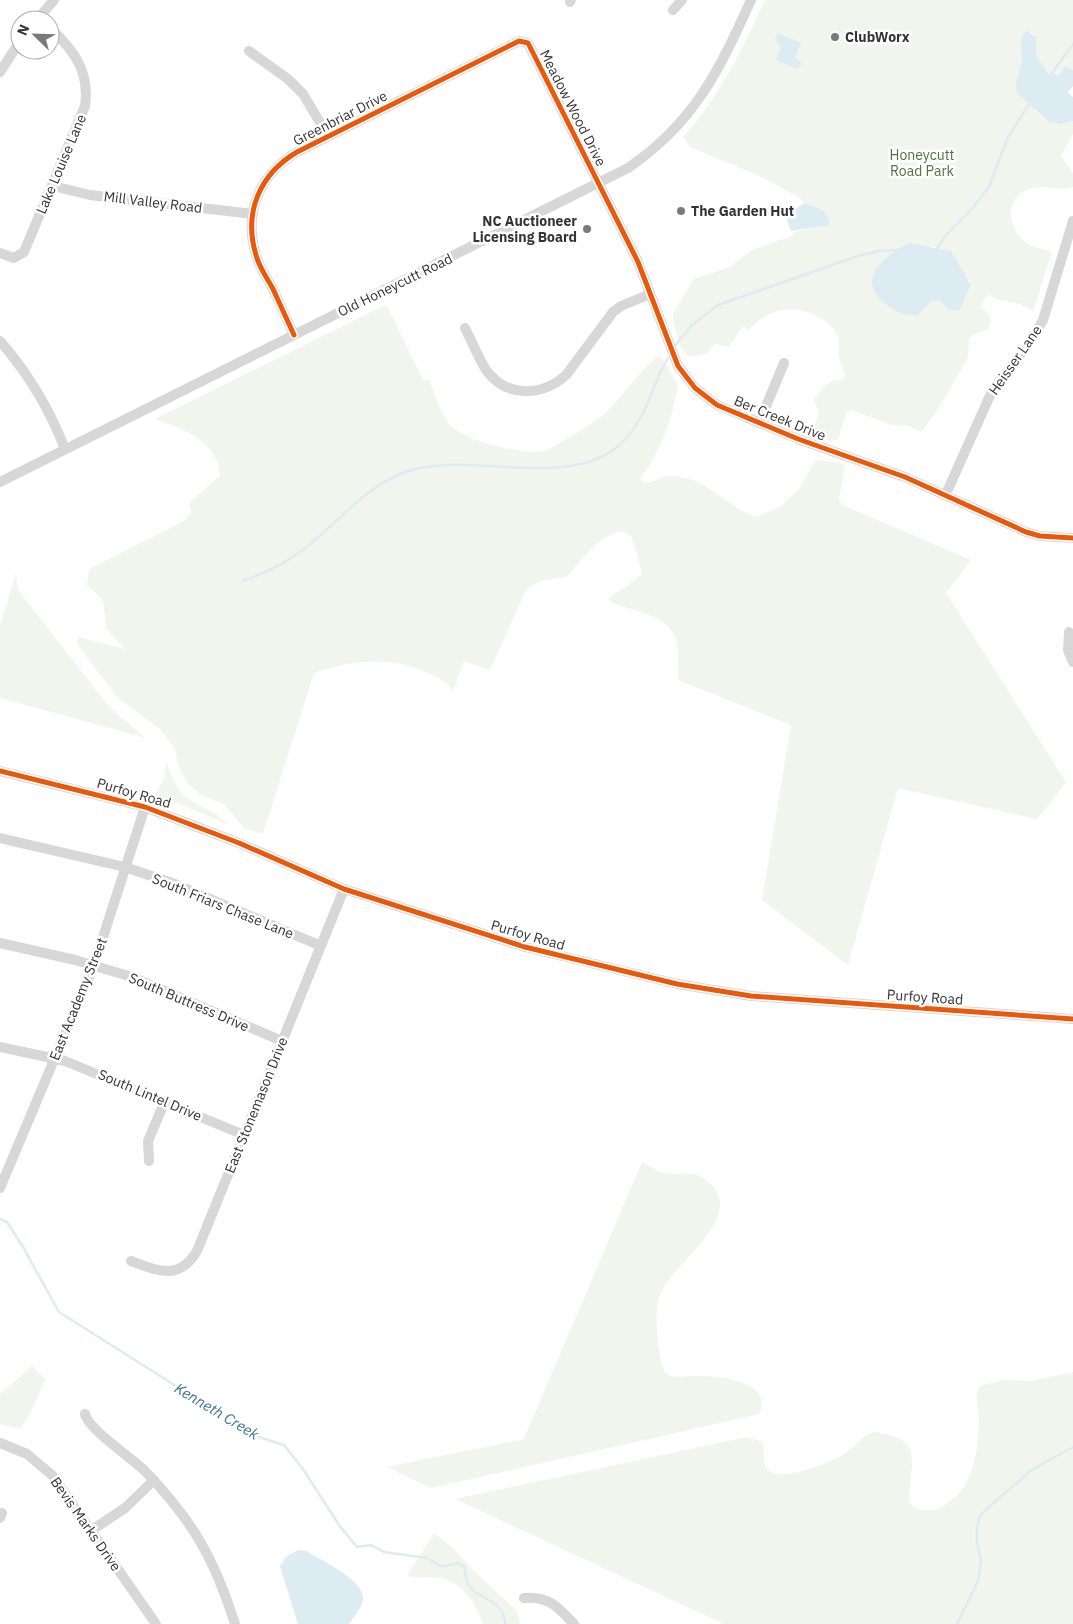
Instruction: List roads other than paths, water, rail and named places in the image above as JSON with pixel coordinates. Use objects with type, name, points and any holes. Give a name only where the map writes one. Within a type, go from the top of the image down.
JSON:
[{"type":"street","points":[[46,10],[54,0]]},
{"type":"street","points":[[673,10],[682,0]]},
{"type":"street","name":"Old Honeycutt Road","points":[[0,482],[600,183],[642,158],[678,127],[711,80],[751,0]]},
{"type":"street","name":"Lake Louise Lane","points":[[0,253],[14,258],[24,252],[82,116],[87,89],[83,71],[76,56],[60,39]]},
{"type":"street","name":"Greenbriar Drive","points":[[294,335],[256,256],[253,214],[257,196],[271,171],[285,159],[328,136],[513,44],[520,41],[528,43]]},
{"type":"street","name":"Meadow Wood Drive","points":[[528,43],[600,183]]},
{"type":"street","points":[[249,51],[288,79],[303,94],[328,136]]},
{"type":"street","points":[[0,72],[10,56]]},
{"type":"street","name":"Ber Creek Drive","points":[[600,183],[638,262],[673,358],[688,381],[718,405],[946,494],[1026,532],[1040,536],[1073,538]]},
{"type":"street","name":"Mill Valley Road","points":[[52,186],[90,195],[253,214]]},
{"type":"street","name":"Heisser Lane","points":[[946,494],[992,391],[1030,342],[1043,320],[1073,221]]},
{"type":"street","points":[[465,328],[486,369],[496,380],[513,389],[540,391],[553,386],[567,374],[613,312],[650,294]]},
{"type":"street","points":[[0,341],[15,358],[34,386],[66,449]]},
{"type":"street","points":[[758,422],[784,363]]},
{"type":"street","points":[[1069,632],[1068,650],[1073,662]]},
{"type":"street","name":"Purfoy Road","points":[[0,771],[145,807],[239,843],[344,890],[525,947],[717,992],[1073,1019]]},
{"type":"street","name":"East Academy Street","points":[[0,1188],[94,965],[145,807]]},
{"type":"street","name":"South Friars Chase Lane","points":[[0,838],[125,867],[175,884],[321,946]]},
{"type":"street","name":"East Stonemason Drive","points":[[131,1261],[166,1271],[181,1268],[188,1264],[197,1251],[344,890]]},
{"type":"street","name":"South Buttress Drive","points":[[0,942],[94,965],[132,977],[282,1042]]},
{"type":"street","name":"South Lintel Drive","points":[[0,1047],[55,1058],[94,1072],[244,1135]]},
{"type":"street","points":[[149,1160],[148,1141],[165,1102]]},
{"type":"street","points":[[86,1414],[91,1427],[124,1452],[154,1480],[185,1517],[208,1552],[224,1589],[235,1624]]},
{"type":"street","name":"Bevis Marks Drive","points":[[0,1444],[27,1454],[48,1470],[92,1530],[156,1624]]},
{"type":"street","points":[[92,1530],[125,1508],[154,1480]]},
{"type":"street","points":[[524,1598],[539,1597],[550,1602],[574,1624]]},
{"type":"waterway","points":[[1049,77],[1073,44]]},
{"type":"waterway","points":[[937,249],[946,235],[970,211],[989,187],[1007,139],[1029,104]]},
{"type":"waterway","points":[[674,347],[692,325],[718,305],[858,256],[879,251],[897,250]]},
{"type":"waterway","points":[[243,581],[291,558],[374,489],[405,472],[431,466],[461,465],[554,468],[582,464],[608,453],[629,435],[636,426],[668,358]]},
{"type":"waterway","name":"Kenneth Creek","points":[[0,1219],[7,1222],[23,1247],[59,1312],[255,1436],[284,1445],[303,1469],[339,1525],[357,1547],[371,1545],[384,1552],[427,1558],[441,1566],[462,1565],[465,1568],[466,1579],[470,1587],[498,1607],[503,1614],[505,1624]]},
{"type":"waterway","points":[[957,1624],[978,1581],[981,1561],[977,1543],[977,1527],[980,1515],[1030,1471],[1073,1447]]},
{"type":"place","name":"ClubWorx","points":[[835,37]]},
{"type":"place","name":"The Garden Hut","points":[[681,211]]},
{"type":"place","name":"NC Auctioneer Licensing Board","points":[[587,229]]},
{"type":"park label","name":"Honeycutt Road Park","points":[[922,164]]}]
